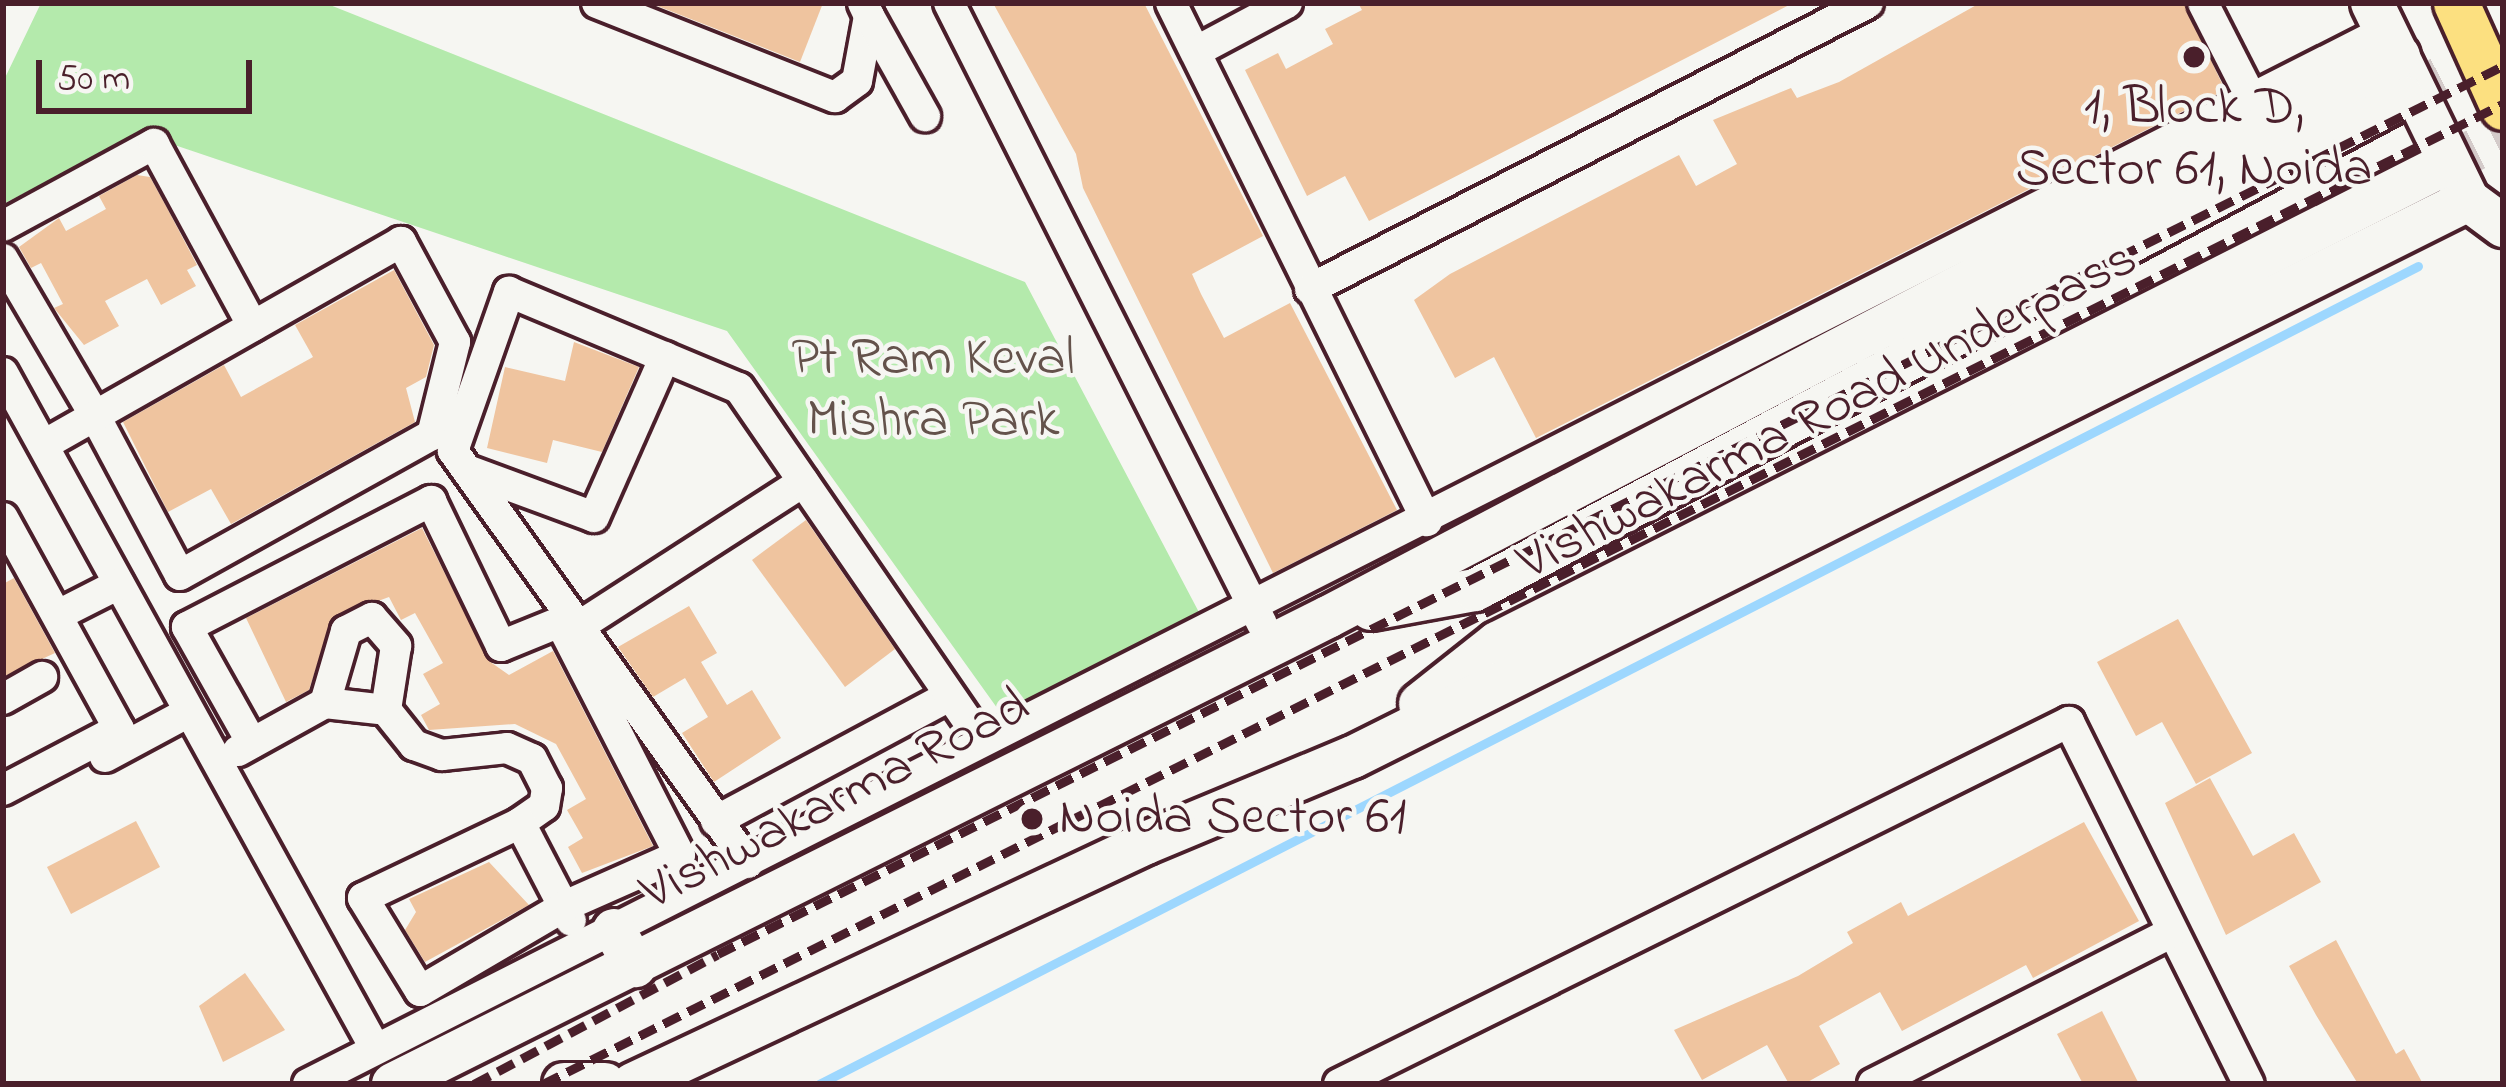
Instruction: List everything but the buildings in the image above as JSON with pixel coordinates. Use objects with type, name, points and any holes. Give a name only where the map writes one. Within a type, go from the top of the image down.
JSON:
[{"type":"main road","points":[[2456,3],[2503,107]]},
{"type":"main road","points":[[2390,46],[2468,200],[2503,226]]},
{"type":"main road","name":"Vishwakarma Road Underpass","points":[[1328,617],[1475,590],[2390,46]]},
{"type":"main road","name":"Vishwakarma Road Underpass","points":[[1353,757],[1497,643],[2438,168]]},
{"type":"main road","points":[[633,1084],[1146,842],[1353,757],[2468,200]]},
{"type":"main road","name":"Vishwakarma Road","points":[[384,1066],[610,947],[1263,627],[1328,617]]},
{"type":"main road","points":[[565,1084],[605,1084]]},
{"type":"street","points":[[596,3],[835,97],[857,81],[866,9]]},
{"type":"street","points":[[949,3],[1263,627]]},
{"type":"street","points":[[1171,3],[1427,520]]},
{"type":"street","points":[[1197,51],[1287,3]]},
{"type":"street","points":[[1310,289],[1813,16],[1868,3]]},
{"type":"street","points":[[2203,3],[2254,103]]},
{"type":"street","points":[[866,9],[925,116]]},
{"type":"street","points":[[308,1084],[384,1066],[610,947],[748,863],[1263,627],[1427,520],[2254,103],[2390,46]]},
{"type":"street","points":[[3,226],[154,143],[253,326]]},
{"type":"street","points":[[3,259],[95,416],[180,575],[432,435],[455,342],[401,242],[253,326],[95,416],[44,445]]},
{"type":"street","points":[[716,821],[958,708],[739,388],[509,292],[454,451],[716,821],[748,863]]},
{"type":"street","points":[[467,470],[593,517],[665,357]]},
{"type":"street","points":[[3,373],[384,1066]]},
{"type":"street","points":[[578,626],[803,482]]},
{"type":"street","points":[[218,763],[325,703],[386,710],[414,746],[442,754],[507,748],[532,759],[548,788],[544,806],[520,823],[363,898],[420,991],[565,906],[680,855],[560,622],[501,646],[431,501],[187,627],[252,743]]},
{"type":"street","points":[[3,518],[119,729],[3,790]]},
{"type":"street","points":[[59,614],[119,584]]},
{"type":"street","points":[[325,703],[346,631],[372,618],[396,646],[386,710]]},
{"type":"street","points":[[3,700],[42,676]]},
{"type":"street","points":[[3,811],[189,712]]},
{"type":"street","points":[[1340,1084],[2068,722],[2249,1084]]},
{"type":"street","points":[[520,823],[565,906],[610,947]]},
{"type":"street","points":[[1882,1082],[2172,932]]},
{"type":"green space","name":"Pt Ram Keval Mishra Park","points":[[41,3],[325,3],[1025,282],[1202,618],[1005,719],[727,331],[142,134],[3,204],[3,82]]},
{"type":"waterway","points":[[819,1084],[2418,266]]},
{"type":"tunnel","points":[[2403,97],[2503,45]]},
{"type":"tunnel","points":[[2438,168],[2503,136]]},
{"type":"railway","points":[[474,1084],[718,954],[2503,66]]},
{"type":"railway","points":[[543,1084],[2503,104]]},
{"type":"place","name":"1, Block D, Sector 61, Noida","points":[[2194,57]]},
{"type":"place","name":"Noida Sector 61","points":[[1032,819]]}]
